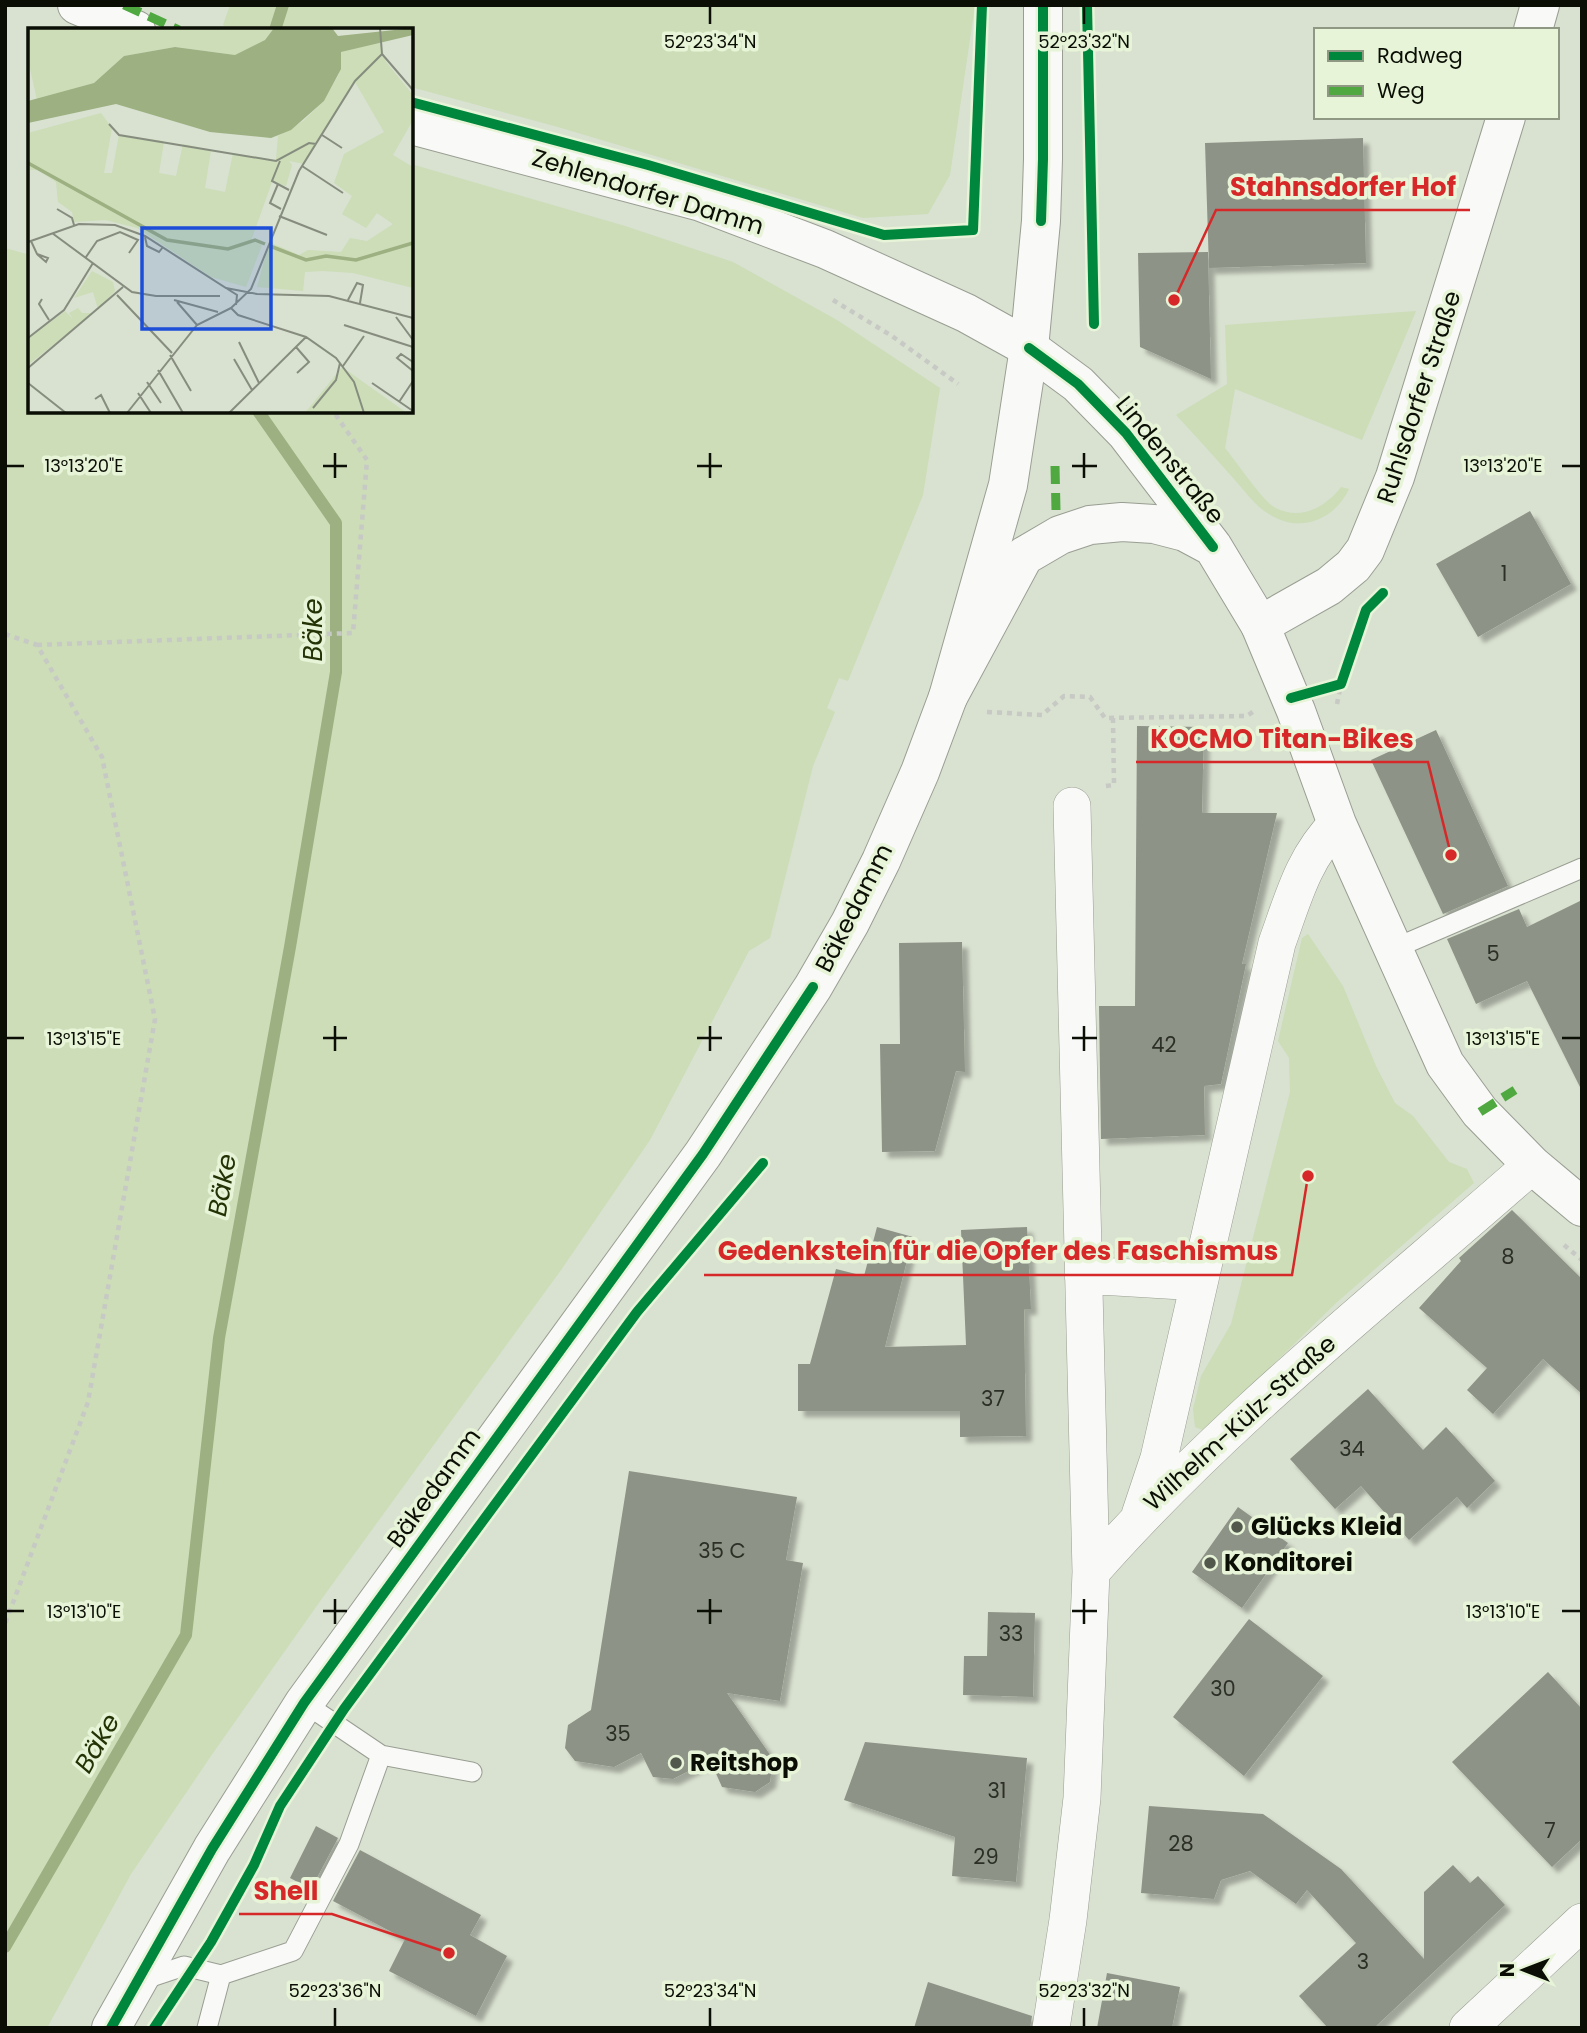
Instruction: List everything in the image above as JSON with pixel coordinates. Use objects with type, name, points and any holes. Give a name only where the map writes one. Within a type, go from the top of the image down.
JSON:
[{"type":"street","points":[[77,5],[131,28]]},
{"type":"street","points":[[1029,348],[1043,192],[1043,5]]},
{"type":"street","points":[[1534,28],[1540,5]]},
{"type":"street","name":"Ruhlsdorfer Straße","points":[[1260,625],[1329,586],[1353,566],[1365,550],[1395,477],[1505,119]]},
{"type":"street","name":"Zehlendorfer Damm","points":[[413,126],[702,202],[825,249],[966,313],[1029,348]]},
{"type":"street","name":"Lindenstraße","points":[[1029,348],[1078,383],[1126,433],[1213,547],[1260,625],[1291,698],[1337,824],[1445,1064],[1480,1112],[1532,1165],[1582,1207]]},
{"type":"street","name":"Bäkedamm","points":[[111,2028],[212,1849],[304,1703],[703,1154],[813,987],[850,923],[920,772],[948,697],[1008,485],[1029,348]]},
{"type":"street","points":[[948,697],[1024,556],[1060,535],[1090,525],[1122,522],[1154,524],[1185,532],[1213,547]]},
{"type":"street","points":[[1052,2028],[1082,1798],[1091,1572],[1072,806]]},
{"type":"street","name":"Wilhelm-Külz-Straße","points":[[1140,1516],[1159,1458],[1277,943],[1306,864],[1319,841],[1337,824]]},
{"type":"street","name":"Wilhelm-Külz-Straße","points":[[1140,1516],[1221,1437],[1532,1165]]},
{"type":"street","points":[[1083,1275],[1199,1282]]},
{"type":"street","points":[[1091,1572],[1140,1516]]},
{"type":"street","points":[[1468,2028],[1582,1922]]},
{"type":"lane","points":[[1393,949],[1582,868]]},
{"type":"lane","points":[[304,1703],[381,1755],[472,1772]]},
{"type":"lane","points":[[135,1983],[184,1966],[221,1975],[293,1951],[349,1844],[381,1755]]},
{"type":"lane","points":[[207,2028],[221,1975]]},
{"type":"path","points":[[826,295],[958,384]]},
{"type":"path","points":[[5,634],[37,645],[353,633],[367,460],[334,413]]},
{"type":"path","points":[[5,1624],[88,1402],[155,1019],[102,757],[37,645]]},
{"type":"path","points":[[987,712],[1042,715],[1064,696],[1090,697],[1105,718],[1247,716],[1291,698]]},
{"type":"path","points":[[1072,806],[1086,787],[1114,785],[1114,718]]},
{"type":"green space","points":[[230,5],[975,5],[950,175],[928,214],[863,218],[558,127],[413,88],[413,28],[228,28],[223,25]]},
{"type":"green space","points":[[413,165],[625,226],[733,262],[837,320],[940,388],[923,495],[848,681],[839,678],[827,708],[835,712],[813,766],[770,938],[749,951],[650,1140],[561,1270],[323,1597],[131,1874],[47,2028],[5,2028],[5,248],[28,254],[28,413],[413,413]]},
{"type":"green space","points":[[1416,311],[1362,440],[1235,389],[1225,448],[1269,503],[1283,511],[1302,513],[1328,501],[1341,487],[1349,489],[1335,509],[1315,521],[1292,523],[1264,511],[1176,415],[1227,384],[1225,325]]},
{"type":"green space","points":[[1308,934],[1343,986],[1376,1066],[1395,1103],[1413,1116],[1449,1162],[1467,1169],[1474,1183],[1336,1303],[1205,1431],[1195,1427],[1193,1409],[1201,1376],[1231,1324],[1290,1092],[1289,1058],[1278,1041],[1302,938]]},
{"type":"building","points":[[1363,138],[1366,263],[1209,268],[1205,143]]},
{"type":"building","points":[[1208,252],[1211,379],[1140,347],[1138,253]]},
{"type":"building","points":[[1530,511],[1571,584],[1478,637],[1436,564]]},
{"type":"building","points":[[1137,726],[1204,727],[1202,813],[1277,813],[1242,964],[1246,964],[1221,1084],[1204,1086],[1205,1135],[1101,1139],[1099,1006],[1135,1006]]},
{"type":"building","points":[[1436,730],[1508,886],[1443,914],[1371,760]]},
{"type":"building","points":[[1582,900],[1582,1091],[1527,981],[1476,1004],[1447,939],[1519,909],[1527,927]]},
{"type":"building","points":[[962,942],[965,1072],[956,1071],[935,1151],[882,1152],[880,1044],[900,1044],[899,943]]},
{"type":"building","points":[[1512,1210],[1582,1279],[1582,1394],[1543,1359],[1493,1414],[1467,1390],[1487,1368],[1419,1308],[1461,1261],[1459,1258]]},
{"type":"building","points":[[877,1227],[913,1237],[885,1347],[966,1345],[961,1230],[1027,1227],[1031,1309],[1024,1309],[1026,1436],[960,1437],[960,1411],[798,1411],[798,1364],[810,1364],[836,1269],[864,1276]]},
{"type":"building","points":[[1368,1389],[1423,1450],[1446,1427],[1495,1481],[1467,1508],[1457,1497],[1409,1540],[1361,1486],[1335,1509],[1290,1459]]},
{"type":"building","points":[[629,1471],[797,1497],[786,1560],[803,1563],[780,1701],[727,1693],[773,1759],[770,1782],[755,1792],[722,1787],[710,1760],[673,1779],[653,1777],[641,1753],[614,1767],[575,1761],[565,1748],[568,1725],[591,1710]]},
{"type":"building","points":[[1238,1507],[1288,1543],[1242,1608],[1192,1572]]},
{"type":"building","points":[[988,1612],[1035,1613],[1033,1697],[963,1695],[964,1656],[987,1656]]},
{"type":"building","points":[[1249,1619],[1323,1676],[1244,1776],[1173,1717]]},
{"type":"building","points":[[1548,1672],[1582,1709],[1582,1839],[1552,1867],[1452,1762]]},
{"type":"building","points":[[865,1742],[1027,1758],[1016,1882],[952,1876],[955,1837],[844,1800]]},
{"type":"building","points":[[1149,1806],[1263,1814],[1341,1869],[1424,1959],[1424,1892],[1453,1865],[1470,1883],[1478,1876],[1505,1905],[1374,2028],[1328,2028],[1299,1996],[1356,1943],[1307,1890],[1296,1904],[1250,1871],[1221,1880],[1214,1899],[1141,1893]]},
{"type":"building","points":[[316,1826],[338,1838],[311,1889],[290,1878]]},
{"type":"building","points":[[360,1850],[481,1915],[470,1935],[507,1956],[476,2016],[389,1971],[405,1939],[333,1901]]},
{"type":"building","points":[[1107,1973],[1180,1987],[1172,2028],[1097,2028]]},
{"type":"building","points":[[928,1982],[1032,2016],[1030,2028],[914,2028]]},
{"type":"waterway","name":"Bäke","points":[[276,28],[283,5]]},
{"type":"waterway","name":"Bäke","points":[[5,1947],[186,1635],[219,1338],[290,947],[336,672],[336,523],[259,413]]},
{"type":"marked path","points":[[124,5],[175,28]]},
{"type":"marked path","points":[[1055,466],[1056,510]]},
{"type":"marked path","points":[[1480,1112],[1515,1090]]},
{"type":"cycle path","points":[[413,103],[648,165],[884,235],[973,230],[982,5]]},
{"type":"cycle path","points":[[1041,221],[1043,5]]},
{"type":"cycle path","points":[[1087,5],[1094,324]]},
{"type":"cycle path","points":[[1029,348],[1078,384],[1126,433],[1213,547]]},
{"type":"cycle path","points":[[1291,698],[1341,684],[1366,610],[1383,593]]},
{"type":"cycle path","points":[[111,2028],[212,1849],[304,1703],[703,1154],[813,987]]},
{"type":"cycle path","points":[[154,2028],[211,1942],[254,1865],[280,1806],[344,1709],[637,1312],[763,1163]]},
{"type":"place","name":"Stahnsdorfer Hof","points":[[1174,300]]},
{"type":"place","name":"KOCMO Titan-Bikes","points":[[1451,855]]},
{"type":"place","name":"Gedenkstein für die Opfer des Faschismus","points":[[1308,1176]]},
{"type":"place","name":"Glücks Kleid","points":[[1237,1527]]},
{"type":"place","name":"Konditorei","points":[[1210,1563]]},
{"type":"place","name":"Reitshop","points":[[676,1763]]},
{"type":"place","name":"Shell","points":[[449,1953]]}]
